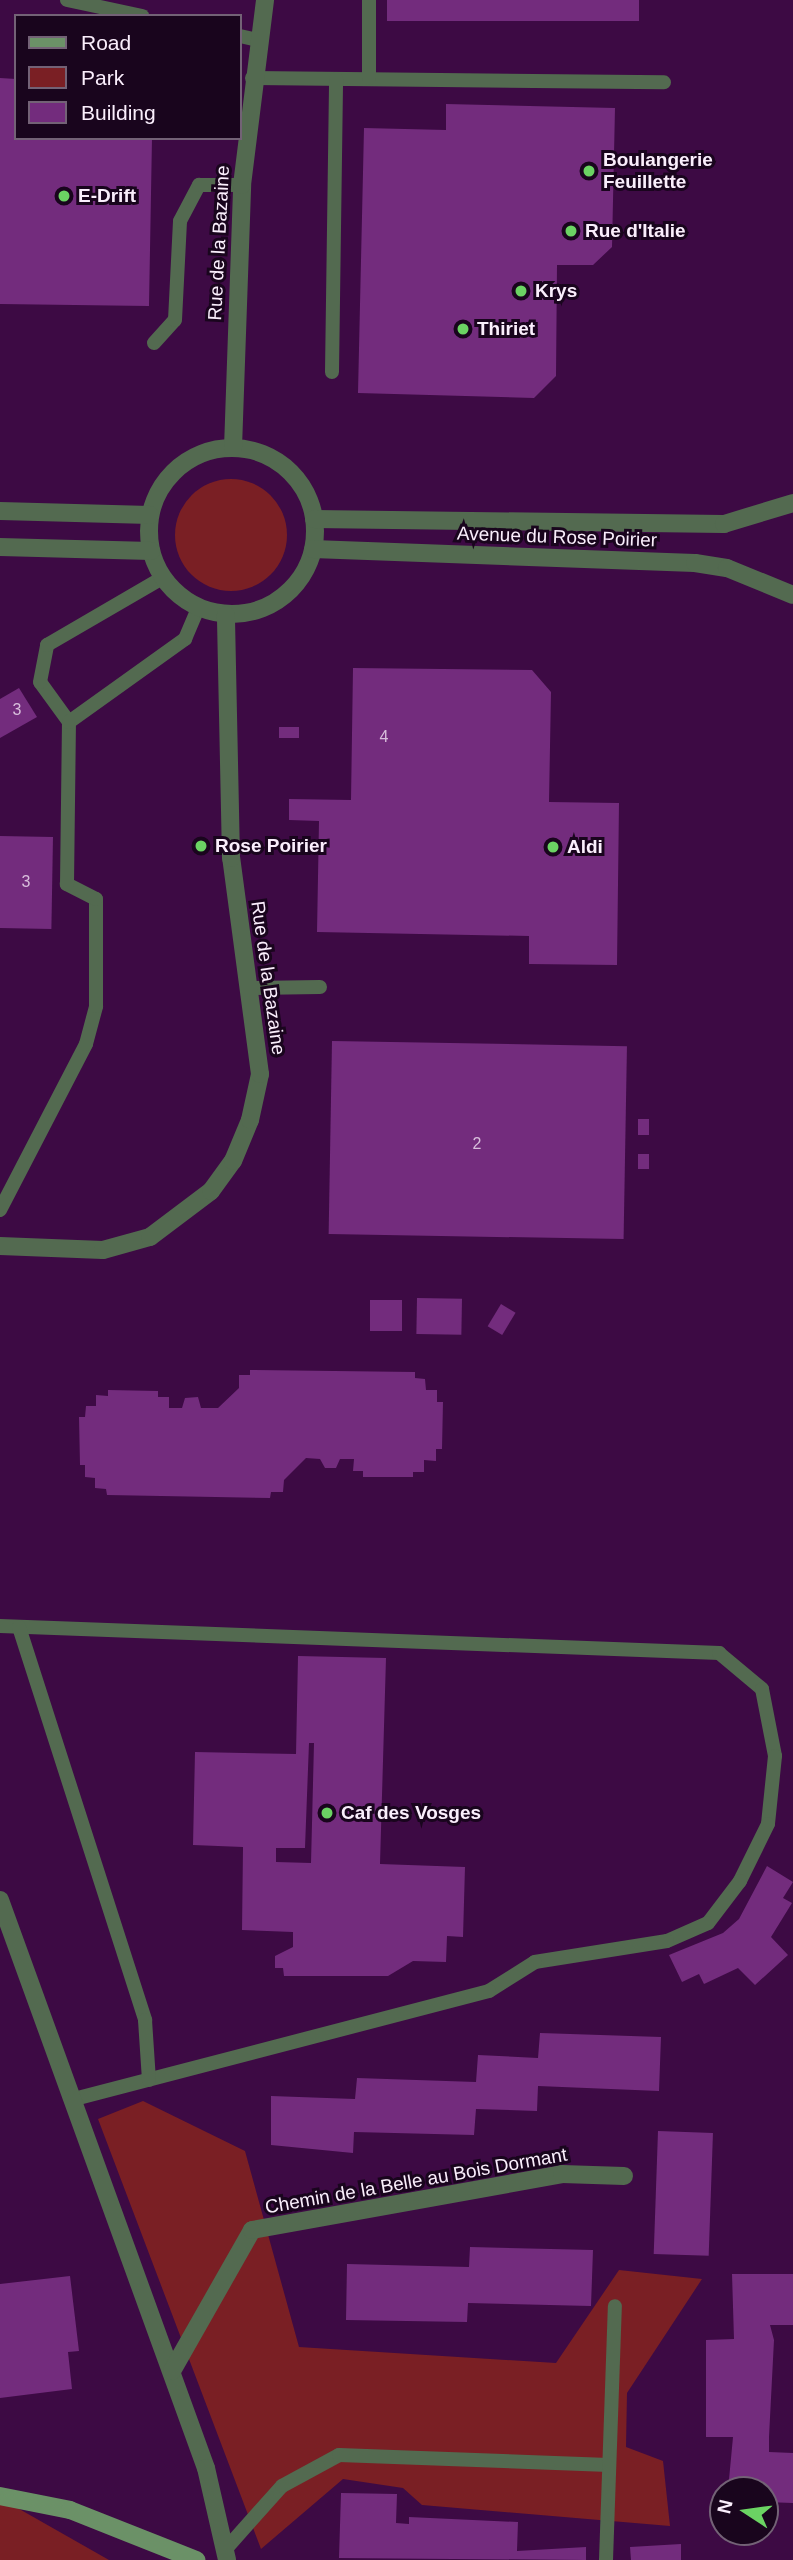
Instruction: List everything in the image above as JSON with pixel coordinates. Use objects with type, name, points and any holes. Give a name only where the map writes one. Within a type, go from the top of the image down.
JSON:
[{"type":"street","name":"Rue de la Bazaine","points":[[233,448],[242,185],[252,78],[265,0]]},
{"type":"street","points":[[233,448],[256,452],[286,469],[308,496],[314,519],[313,549],[305,572],[272,605],[226,615],[198,608],[162,578],[150,551],[150,515],[166,480],[179,467],[214,450],[233,448]]},
{"type":"street","name":"Avenue du Rose Poirier","points":[[314,519],[724,524],[793,503]]},
{"type":"street","points":[[0,511],[150,515]]},
{"type":"street","points":[[0,547],[150,551]]},
{"type":"street","name":"Avenue du Rose Poirier","points":[[313,549],[695,563],[727,568],[793,595]]},
{"type":"street","name":"Rue de la Bazaine","points":[[0,1246],[103,1250],[150,1237],[211,1191],[237,1151],[260,1074],[251,988],[230,845],[226,615]]},
{"type":"street","points":[[0,1900],[206,2468],[226,2556]]},
{"type":"street","name":"Chemin de la Belle au Bois Dormant","points":[[172,2371],[252,2230],[562,2174],[624,2176]]},
{"type":"street","points":[[0,2496],[70,2510],[196,2560]]},
{"type":"lane","points":[[67,0],[133,14]]},
{"type":"lane","points":[[369,0],[369,79]]},
{"type":"lane","points":[[242,36],[258,40]]},
{"type":"lane","points":[[252,78],[664,82]]},
{"type":"lane","points":[[332,372],[336,79]]},
{"type":"lane","points":[[154,343],[174,320],[180,221],[199,185],[242,185]]},
{"type":"lane","points":[[0,1210],[86,1044],[96,1006],[96,899],[67,884],[69,722],[40,682],[47,645],[162,578]]},
{"type":"lane","points":[[69,722],[185,639],[198,608]]},
{"type":"lane","points":[[251,988],[320,988]]},
{"type":"lane","points":[[0,1626],[719,1653],[762,1689],[775,1756],[768,1824],[740,1881],[708,1923],[667,1941],[536,1962],[488,1991],[73,2099]]},
{"type":"lane","points":[[19,1627],[145,2020],[149,2080]]},
{"type":"lane","points":[[606,2560],[615,2306]]},
{"type":"lane","points":[[226,2556],[282,2486],[339,2455],[609,2465]]},
{"type":"green space","points":[[231,479],[252,483],[271,495],[283,514],[287,535],[283,556],[271,575],[252,587],[231,591],[210,587],[191,575],[179,556],[175,535],[179,514],[191,495],[210,483]]},
{"type":"green space","points":[[143,2101],[245,2151],[299,2347],[556,2363],[619,2270],[702,2279],[627,2393],[626,2447],[663,2461],[670,2526],[422,2505],[403,2488],[343,2479],[261,2549],[98,2119]]},
{"type":"green space","points":[[0,2504],[14,2506],[109,2560],[0,2560]]},
{"type":"building","points":[[387,0],[639,0],[639,21],[387,21]]},
{"type":"building","points":[[0,78],[14,79],[14,140],[152,140],[149,306],[0,304]]},
{"type":"building","points":[[446,104],[615,108],[612,247],[593,265],[557,265],[556,376],[534,398],[358,393],[364,128],[446,130]]},
{"type":"building","points":[[353,668],[532,670],[551,692],[549,802],[619,803],[617,965],[529,964],[529,936],[317,932],[319,821],[289,820],[289,799],[351,800]]},
{"type":"building","points":[[19,688],[37,717],[0,738],[0,699]]},
{"type":"building","points":[[279,727],[299,727],[299,738],[279,738]]},
{"type":"building","points":[[0,836],[53,837],[51,929],[0,928]]},
{"type":"building","points":[[332,1041],[627,1046],[624,1239],[329,1234]]},
{"type":"building","points":[[638,1119],[649,1119],[649,1135],[638,1135]]},
{"type":"building","points":[[638,1154],[649,1154],[649,1169],[638,1169]]},
{"type":"building","points":[[417,1298],[462,1299],[461,1335],[416,1334]]},
{"type":"building","points":[[370,1300],[402,1300],[402,1331],[370,1331]]},
{"type":"building","points":[[501,1304],[516,1313],[502,1335],[488,1326]]},
{"type":"building","points":[[250,1370],[415,1372],[415,1378],[425,1379],[426,1390],[437,1390],[437,1402],[443,1402],[442,1449],[436,1449],[436,1461],[424,1460],[424,1472],[413,1472],[413,1477],[363,1477],[363,1471],[353,1471],[354,1459],[340,1459],[336,1468],[325,1468],[320,1459],[306,1458],[284,1480],[283,1492],[271,1492],[270,1498],[107,1495],[106,1489],[95,1488],[95,1478],[85,1477],[85,1465],[80,1465],[79,1417],[85,1417],[86,1406],[96,1406],[96,1395],[108,1396],[108,1390],[158,1391],[158,1397],[169,1397],[169,1408],[182,1408],[185,1398],[198,1397],[201,1408],[218,1408],[239,1388],[239,1375],[250,1375]]},
{"type":"building","points":[[298,1656],[386,1658],[380,1864],[465,1867],[463,1937],[447,1936],[446,1962],[413,1961],[388,1976],[284,1976],[283,1968],[275,1968],[275,1956],[293,1947],[293,1932],[242,1930],[243,1847],[193,1845],[195,1752],[296,1754]],"holes":[[[309,1743],[314,1743],[311,1863],[276,1862],[276,1848],[305,1848]]]},
{"type":"building","points":[[767,1866],[793,1882],[783,1898],[792,1903],[771,1937],[788,1955],[755,1985],[738,1968],[704,1984],[699,1974],[682,1982],[669,1955],[723,1933],[739,1919]]},
{"type":"building","points":[[540,2033],[661,2037],[659,2091],[538,2086],[537,2111],[476,2109],[474,2135],[354,2132],[353,2153],[271,2145],[271,2096],[355,2099],[357,2078],[476,2082],[478,2055],[538,2058]]},
{"type":"building","points":[[658,2131],[713,2133],[709,2256],[654,2254]]},
{"type":"building","points":[[470,2247],[593,2250],[591,2306],[468,2303],[467,2322],[346,2320],[347,2264],[469,2267]]},
{"type":"building","points":[[732,2274],[793,2274],[793,2325],[770,2325],[774,2340],[769,2452],[793,2453],[793,2503],[779,2502],[779,2476],[729,2476],[733,2437],[706,2437],[706,2340],[734,2339]]},
{"type":"building","points":[[70,2276],[79,2351],[68,2352],[72,2389],[0,2398],[0,2284]]},
{"type":"building","points":[[341,2493],[397,2494],[396,2523],[409,2524],[409,2517],[518,2522],[517,2551],[586,2547],[586,2560],[339,2558]]},
{"type":"building","points":[[681,2544],[681,2560],[631,2560],[630,2547]]},
{"type":"place","name":"Boulangerie Feuillette","points":[[589,171]]},
{"type":"place","name":"E-Drift","points":[[64,196]]},
{"type":"place","name":"Rue d'Italie","points":[[571,231]]},
{"type":"place","name":"Krys","points":[[521,291]]},
{"type":"place","name":"Thiriet","points":[[463,329]]},
{"type":"place","name":"Rose Poirier","points":[[201,846]]},
{"type":"place","name":"Aldi","points":[[553,847]]},
{"type":"place","name":"Caf des Vosges","points":[[327,1813]]}]
